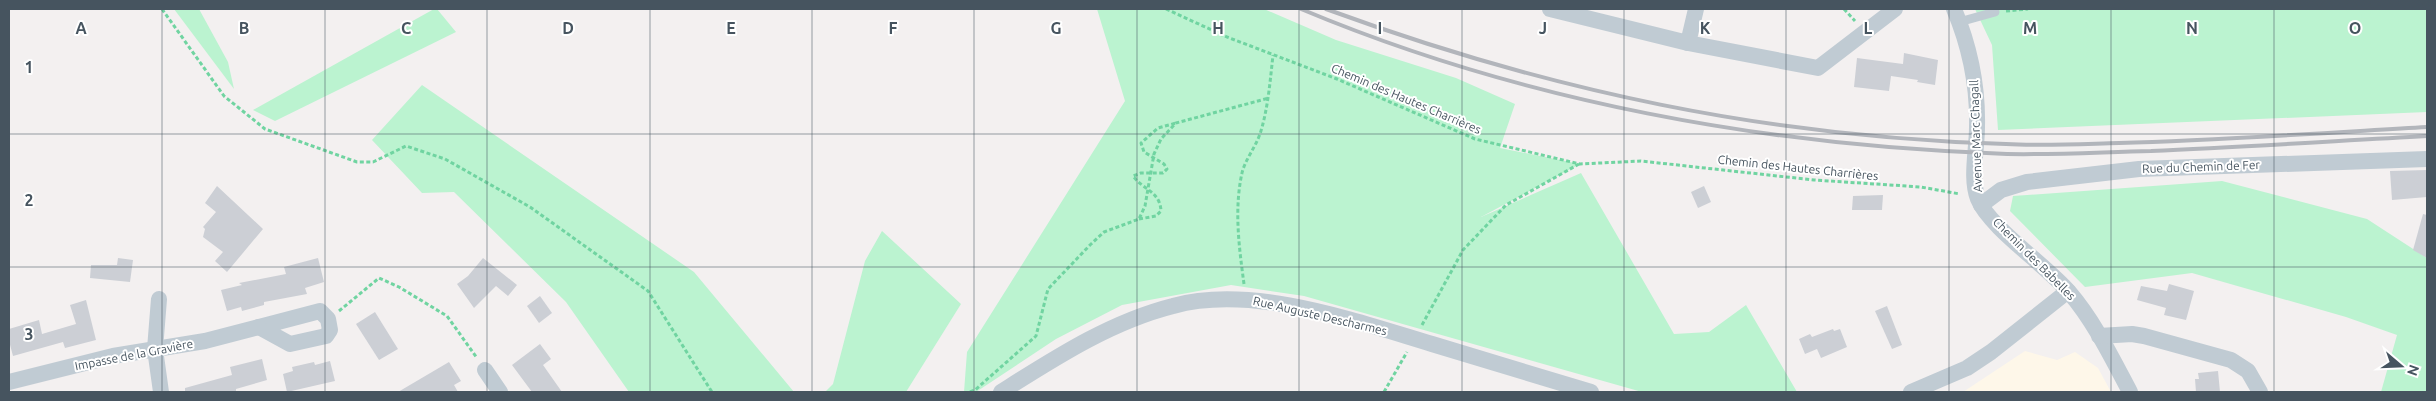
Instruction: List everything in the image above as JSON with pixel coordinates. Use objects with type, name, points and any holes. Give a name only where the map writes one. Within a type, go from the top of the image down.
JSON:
[{"type":"street","points":[[1550,9],[1688,43],[1818,68],[1895,9]]},
{"type":"street","points":[[1688,43],[1696,9]]},
{"type":"street","name":"Avenue Marc Chagall","points":[[1956,15],[1972,59],[1977,107],[1975,174],[1979,201]]},
{"type":"street","name":"Rue du Chemin de Fer","points":[[1979,201],[2001,190],[2027,182],[2139,169],[2427,159]]},
{"type":"street","name":"Chemin des Babelles","points":[[1979,201],[2008,234],[2068,291],[2099,336],[2130,392]]},
{"type":"street","points":[[1911,392],[1967,368],[2068,291]]},
{"type":"street","points":[[159,299],[155,349],[161,392]]},
{"type":"street","name":"Rue Auguste Descharmes","points":[[1001,392],[1060,355],[1115,326],[1174,305],[1222,299],[1246,299],[1357,322],[1591,392]]},
{"type":"street","name":"Impasse de la Gravière","points":[[9,382],[113,356],[205,341],[320,311],[328,318]]},
{"type":"street","points":[[259,327],[290,344],[326,336],[330,330],[328,318]]},
{"type":"street","points":[[2099,336],[2126,334],[2144,336],[2231,360],[2248,372],[2260,392]]},
{"type":"street","points":[[485,370],[497,391]]},
{"type":"lane","points":[[1956,15],[1995,12]]},
{"type":"path","points":[[162,9],[224,96],[266,129],[358,162],[373,162],[406,146],[445,159],[530,206],[648,291],[712,392]]},
{"type":"path","name":"Chemin des Hautes Charrières","points":[[1166,9],[1272,55],[1337,79],[1475,138],[1580,164],[1641,161],[1814,180],[1921,187],[1979,201]]},
{"type":"path","points":[[1995,12],[2028,9]]},
{"type":"path","points":[[1246,299],[1239,244],[1238,208],[1242,172],[1260,135],[1269,98],[1272,55]]},
{"type":"path","points":[[970,392],[975,390],[1036,336],[1048,289],[1090,245],[1104,232],[1139,218],[1156,216],[1161,211],[1160,202],[1156,195],[1139,185],[1133,176],[1141,172],[1163,173],[1167,169],[1164,164],[1144,152],[1141,143],[1158,128],[1269,98]]},
{"type":"path","points":[[1139,218],[1145,206],[1153,158],[1161,139],[1176,123]]},
{"type":"path","points":[[1384,392],[1463,250],[1506,205],[1580,164]]},
{"type":"path","points":[[328,318],[349,305],[379,278],[399,287],[447,316],[485,370]]},
{"type":"shaded area","points":[[2025,351],[2057,360],[2075,352],[2098,368],[2111,392],[1963,392]]},
{"type":"green space","points":[[174,9],[199,9],[228,62],[234,89]]},
{"type":"green space","points":[[437,9],[456,32],[275,121],[253,110]]},
{"type":"green space","points":[[1097,9],[1264,9],[1336,40],[1456,78],[1515,104],[1500,148],[1580,164],[1481,217],[1581,173],[1674,334],[1709,332],[1746,305],[1797,392],[1642,392],[1304,296],[1231,285],[1122,305],[1056,339],[976,392],[964,392],[967,352],[1125,101]]},
{"type":"green space","points":[[1975,9],[2427,9],[2427,112],[1998,130],[1992,45]]},
{"type":"green space","points":[[422,85],[694,272],[794,392],[629,392],[566,302],[454,192],[422,193],[372,140]]},
{"type":"green space","points":[[2222,181],[2367,219],[2427,258],[2427,392],[2381,392],[2397,335],[2346,317],[2192,273],[2085,287],[2010,211],[2013,196]]},
{"type":"green space","points":[[882,231],[961,304],[906,392],[825,392],[833,384],[865,261]]},
{"type":"building","points":[[1904,53],[1938,60],[1935,85],[1891,76],[1889,91],[1854,87],[1857,58],[1903,64]]},
{"type":"building","points":[[2427,170],[2427,197],[2392,200],[2390,171]]},
{"type":"building","points":[[217,186],[263,229],[227,272],[215,261],[223,252],[203,237],[205,229],[203,227],[216,212],[205,203]]},
{"type":"building","points":[[1704,186],[1711,202],[1698,208],[1691,192]]},
{"type":"building","points":[[1883,195],[1882,210],[1852,210],[1853,196]]},
{"type":"building","points":[[2423,214],[2427,215],[2427,258],[2413,250]]},
{"type":"building","points":[[118,258],[133,260],[130,282],[90,278],[91,265],[117,265]]},
{"type":"building","points":[[318,258],[324,282],[305,288],[307,294],[264,302],[264,305],[242,311],[241,307],[227,311],[221,290],[242,285],[239,283],[286,274],[284,267]]},
{"type":"building","points":[[483,258],[517,285],[508,296],[496,286],[474,308],[457,284],[468,276]]},
{"type":"building","points":[[2169,284],[2194,291],[2186,320],[2164,315],[2166,308],[2137,300],[2141,286],[2167,291]]},
{"type":"building","points":[[540,296],[552,313],[539,323],[527,306]]},
{"type":"building","points":[[86,300],[96,340],[65,348],[63,342],[13,356],[9,341],[9,329],[39,320],[42,334],[76,324],[70,305]]},
{"type":"building","points":[[1887,306],[1902,345],[1892,349],[1875,311]]},
{"type":"building","points":[[375,312],[398,349],[379,360],[356,324]]},
{"type":"building","points":[[1833,329],[1834,331],[1840,329],[1847,347],[1821,358],[1817,349],[1805,354],[1799,339],[1810,334],[1812,337]]},
{"type":"building","points":[[540,344],[551,359],[543,365],[562,392],[532,392],[512,365]]},
{"type":"building","points":[[262,359],[267,380],[236,389],[236,392],[185,392],[185,388],[232,375],[230,367]]},
{"type":"building","points":[[330,361],[335,381],[287,392],[283,374],[293,371],[292,367],[314,362],[315,365]]},
{"type":"building","points":[[449,362],[461,381],[454,385],[458,392],[398,392]]},
{"type":"building","points":[[2218,371],[2220,392],[2196,392],[2195,379],[2199,379],[2198,373]]},
{"type":"railway","points":[[1301,9],[1385,42],[1471,70],[1559,94],[1647,113],[1737,129],[1827,141],[1917,149],[2043,154],[2151,151],[2427,136]]},
{"type":"railway","points":[[1326,9],[1493,64],[1577,86],[1660,105],[1745,120],[1830,131],[1917,140],[2048,145],[2196,140],[2427,127]]}]
